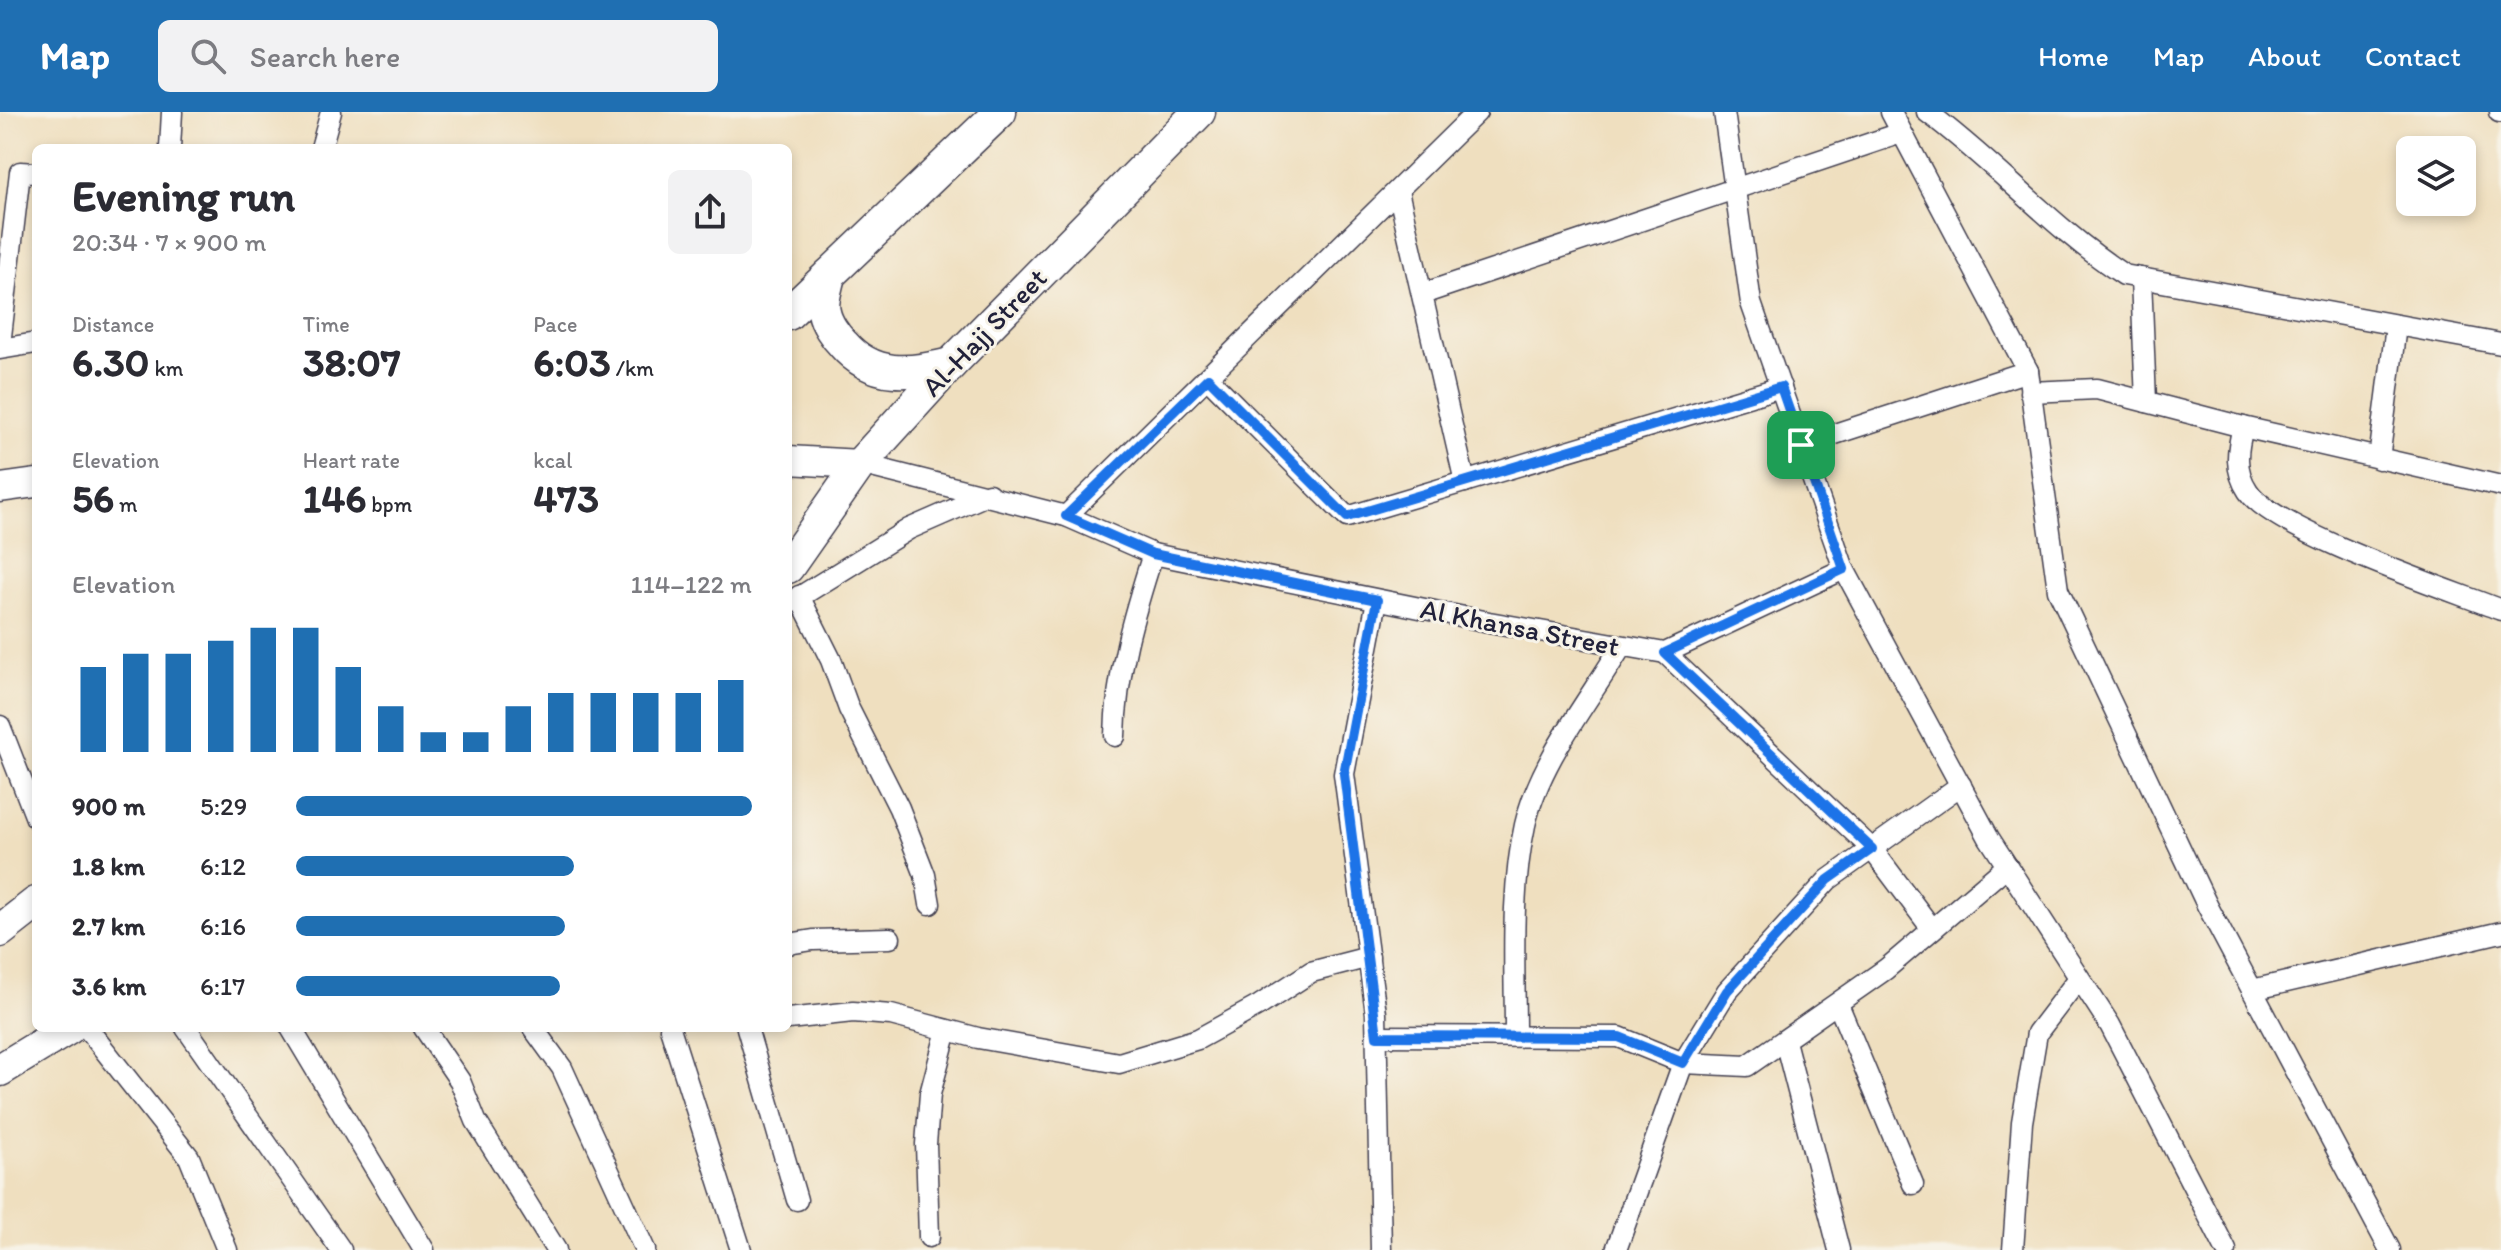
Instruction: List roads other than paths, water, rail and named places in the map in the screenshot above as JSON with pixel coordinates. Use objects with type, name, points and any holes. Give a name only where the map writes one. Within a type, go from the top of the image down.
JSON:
[{"type":"main road","points":[[792,310],[1000,112]]},
{"type":"main road","name":"Al-Hajj Street","points":[[792,589],[860,464],[951,364],[1199,112]]},
{"type":"main road","points":[[829,275],[823,311],[836,336],[854,357],[873,368],[892,372],[917,373],[951,364]]},
{"type":"main road","points":[[0,931],[32,906]]},
{"type":"main road","points":[[0,1070],[62,1032]]},
{"type":"street","points":[[170,144],[172,112]]},
{"type":"street","points":[[322,144],[331,112]]},
{"type":"street","points":[[952,159],[978,112]]},
{"type":"street","points":[[1066,516],[1477,112]]},
{"type":"street","points":[[1724,112],[1751,303],[1844,569],[2007,866],[2110,1025],[2226,1250]]},
{"type":"street","points":[[1891,112],[2028,371],[2058,590],[2207,905],[2390,1250]]},
{"type":"street","points":[[1927,112],[1968,142],[2082,248],[2124,275],[2501,344]]},
{"type":"street","points":[[1422,294],[1901,133]]},
{"type":"street","points":[[32,173],[20,172],[5,248],[0,347],[32,343]]},
{"type":"street","points":[[1398,191],[1465,482]]},
{"type":"street","points":[[2141,278],[2146,402]]},
{"type":"street","points":[[2379,459],[2396,326]]},
{"type":"street","points":[[1801,445],[2028,371]]},
{"type":"street","points":[[1208,378],[1347,517],[1781,387]]},
{"type":"street","points":[[2030,392],[2097,389],[2243,427],[2501,486]]},
{"type":"street","points":[[2243,427],[2236,458],[2249,493],[2294,527],[2501,610]]},
{"type":"street","points":[[792,460],[860,464]]},
{"type":"street","name":"Al Khansa Street","points":[[860,464],[989,494],[1066,516],[1153,554],[1377,600],[1665,653]]},
{"type":"street","points":[[0,488],[32,484]]},
{"type":"street","points":[[930,904],[925,875],[899,808],[849,709],[831,660],[792,589],[909,529],[989,494]]},
{"type":"street","points":[[1115,736],[1116,702],[1134,612],[1153,554]]},
{"type":"street","points":[[1844,569],[1665,653],[1872,849],[1932,929]]},
{"type":"street","points":[[1377,600],[1344,774],[1377,1036],[1381,1250]]},
{"type":"street","points":[[1515,1034],[1515,923],[1525,824],[1549,767],[1621,647]]},
{"type":"street","points":[[0,726],[32,808]]},
{"type":"street","points":[[1616,1250],[1683,1063],[1727,991],[1828,880],[1961,785]]},
{"type":"street","points":[[1377,1036],[1515,1034],[1619,1037],[1683,1063],[1747,1066],[1838,1004],[2007,866]]},
{"type":"street","points":[[2252,990],[2501,932]]},
{"type":"street","points":[[792,944],[890,938]]},
{"type":"street","points":[[792,1019],[853,1012],[891,1015],[947,1030],[1119,1063],[1198,1039],[1311,972],[1369,957]]},
{"type":"street","points":[[2013,1250],[2022,1122],[2037,1033],[2079,978]]},
{"type":"street","points":[[1838,1004],[1913,1184]]},
{"type":"street","points":[[929,1237],[926,1144],[930,1094],[947,1030]]},
{"type":"street","points":[[90,1032],[189,1157],[227,1250]]},
{"type":"street","points":[[189,1032],[341,1250]]},
{"type":"street","points":[[293,1032],[424,1250]]},
{"type":"street","points":[[427,1032],[460,1081],[476,1121],[556,1250]]},
{"type":"street","points":[[536,1032],[562,1068],[645,1250]]},
{"type":"street","points":[[671,1032],[741,1250]]},
{"type":"street","points":[[748,1032],[797,1200]]},
{"type":"street","points":[[1785,1041],[1839,1250]]}]
